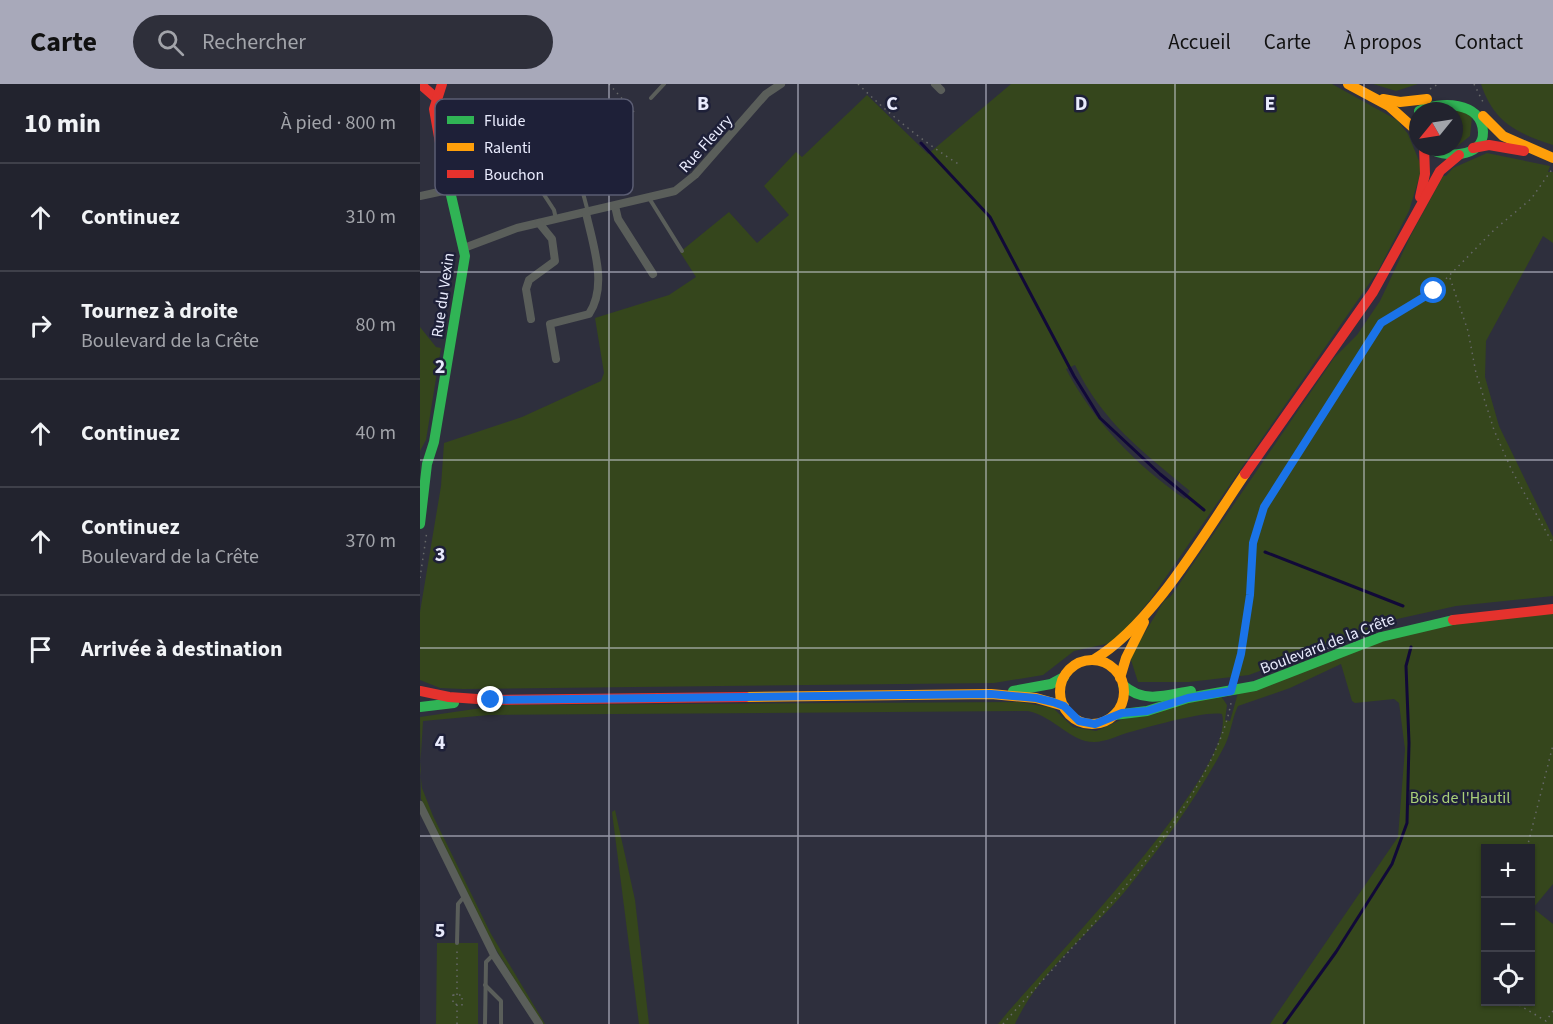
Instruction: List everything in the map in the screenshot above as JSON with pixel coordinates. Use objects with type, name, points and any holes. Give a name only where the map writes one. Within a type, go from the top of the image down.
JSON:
[{"type":"main road","points":[[420,84],[435,97],[442,84]]},
{"type":"main road","points":[[1348,84],[1376,98],[1409,123]]},
{"type":"main road","points":[[1376,98],[1400,102],[1432,96],[1427,102]]},
{"type":"main road","points":[[1469,96],[1503,136],[1549,156]]},
{"type":"main road","name":"Rue du Vexin","points":[[435,97],[435,115]]},
{"type":"main road","points":[[1473,148],[1482,133],[1485,113]]},
{"type":"main road","points":[[1463,153],[1473,148],[1499,146],[1549,156]]},
{"type":"main road","points":[[1412,218],[1425,174],[1426,156]]},
{"type":"main road","points":[[1064,677],[1060,689],[1064,706],[1070,715],[1084,723],[1100,723],[1114,715],[1123,698],[1122,682],[1126,658],[1153,606],[1368,299],[1440,171],[1458,156]]},
{"type":"main road","name":"Rue du Vexin","points":[[420,524],[426,489],[426,464],[434,442],[464,248],[449,195]]},
{"type":"main road","name":"Boulevard de la Crête","points":[[1122,682],[1136,696],[1150,699],[1231,689],[1274,675],[1397,626],[1462,612],[1553,602]]},
{"type":"main road","points":[[991,694],[1041,687],[1064,677],[1079,663],[1093,660],[1114,648],[1153,606]]},
{"type":"main road","name":"Boulevard de la Crête","points":[[1114,715],[1147,711],[1188,698],[1273,681],[1381,637],[1427,624],[1482,615],[1553,609]]},
{"type":"main road","points":[[1093,660],[1112,667],[1122,682]]},
{"type":"main road","points":[[420,691],[449,698],[491,700],[991,694],[1036,698],[1064,706]]},
{"type":"main road","points":[[420,707],[491,700]]},
{"type":"street","name":"Rue Fleury","points":[[464,248],[539,223],[665,195],[690,181],[766,94],[778,85]]},
{"type":"street","points":[[420,196],[435,193]]},
{"type":"street","points":[[615,206],[618,219],[653,274]]},
{"type":"street","points":[[556,359],[550,324],[589,314],[598,301],[598,279],[587,213]]},
{"type":"street","points":[[531,319],[526,289],[529,280],[555,261],[552,239],[539,223]]},
{"type":"street","points":[[420,805],[494,955],[539,1024]]},
{"type":"lane","points":[[651,98],[664,84]]},
{"type":"lane","points":[[544,195],[554,210],[556,219]]},
{"type":"lane","points":[[583,195],[587,213]]},
{"type":"lane","points":[[649,198],[682,251]]},
{"type":"lane","points":[[457,943],[458,904],[464,898]]},
{"type":"lane","points":[[485,1024],[486,962],[494,955]]},
{"type":"lane","points":[[484,985],[501,1001],[501,1024]]},
{"type":"path","points":[[609,84],[622,99]]},
{"type":"path","points":[[858,84],[892,116],[927,144],[960,165]]},
{"type":"path","points":[[1474,84],[1485,113]]},
{"type":"path","points":[[1002,1024],[1128,880],[1176,818],[1219,746],[1228,715],[1231,689],[1245,630],[1253,543],[1264,507],[1381,323],[1434,291],[1494,230],[1531,199],[1553,168]]},
{"type":"path","points":[[1449,277],[1468,331],[1476,373],[1494,430],[1512,471],[1553,544]]},
{"type":"path","points":[[1528,844],[1553,745]]},
{"type":"path","points":[[457,943],[457,995]]},
{"type":"path","points":[[453,995],[462,995],[462,1005],[457,1005],[453,1004],[453,995]]},
{"type":"path","points":[[457,1005],[457,1024]]},
{"type":"path","points":[[1521,1006],[1546,1021],[1553,1011]]},
{"type":"green space","points":[[1011,84],[1332,84],[1397,120],[1409,136],[1409,156],[1417,156],[1422,168],[1409,211],[1378,271],[1150,600],[1115,642],[1074,651],[1043,675],[994,683],[463,689],[440,688],[420,680],[420,612],[441,486],[444,443],[522,417],[601,381],[604,373],[595,318],[669,295],[696,277],[680,252],[729,212],[757,243],[789,215],[764,186],[796,152],[802,157],[867,95],[928,154]],"holes":[[[1075,365],[1098,404],[1125,435],[1190,491],[1185,499],[1150,472],[1118,442],[1090,407],[1066,369]]]},
{"type":"green space","points":[[1373,84],[1418,84],[1396,91]]},
{"type":"green space","points":[[1481,84],[1553,84],[1553,145],[1528,136],[1508,125],[1493,108]]},
{"type":"green space","points":[[1463,111],[1472,117],[1470,136],[1463,142]]},
{"type":"green space","points":[[1487,153],[1550,166],[1548,172],[1553,172],[1553,243],[1543,236],[1486,341],[1485,377],[1499,426],[1553,537],[1553,596],[1456,606],[1397,619],[1249,675],[1189,682],[1138,682],[1130,657],[1164,601],[1171,596],[1334,358],[1357,335],[1380,301],[1411,235],[1443,176],[1446,176],[1453,168]]},
{"type":"green space","points":[[420,327],[436,347],[441,348],[426,440],[420,451]]},
{"type":"green space","name":"Bois de l'Hautil","points":[[1553,612],[1553,884],[1535,906],[1535,844],[1481,844],[1481,1006],[1535,1006],[1535,910],[1553,924],[1553,1024],[1270,1024],[1398,837],[1405,749],[1399,703],[1394,699],[1355,703],[1352,701],[1341,664],[1290,688],[1238,706],[1225,745],[1181,817],[1116,901],[1038,986],[1015,1024],[998,1024],[1131,872],[1199,780],[1219,742],[1222,714],[1204,714],[1177,720],[1099,742],[1077,738],[1046,718],[1028,711],[489,715],[423,721],[421,761],[420,717],[502,705],[1020,702],[1053,708],[1073,727],[1096,731],[1123,719],[1156,714],[1179,703],[1221,696],[1227,705],[1225,720],[1230,721],[1238,693],[1361,647],[1447,624]]},
{"type":"green space","points":[[421,777],[422,788],[433,816],[491,934],[545,1024],[542,1024],[492,943],[421,799]]},
{"type":"green space","points":[[615,810],[635,900],[649,1024],[639,1024],[612,812]]},
{"type":"green space","points":[[437,943],[478,943],[478,1024],[436,1024]]},
{"type":"waterway","points":[[921,143],[990,217],[1074,376],[1100,418],[1160,474],[1204,510]]},
{"type":"waterway","points":[[1265,552],[1403,606]]},
{"type":"waterway","points":[[1284,1024],[1336,952],[1392,864],[1407,823],[1409,743],[1406,666],[1411,647]]},
{"type":"traffic: fast","points":[[1463,108],[1475,114],[1481,122],[1483,132],[1482,141],[1477,147],[1463,153]]},
{"type":"traffic: fast","points":[[420,524],[427,464],[434,442],[465,256],[451,195]]},
{"type":"traffic: fast","points":[[1114,715],[1147,711],[1188,698],[1255,686],[1381,637],[1453,620]]},
{"type":"traffic: fast","points":[[1013,691],[1051,684],[1064,677]]},
{"type":"traffic: fast","points":[[1123,685],[1139,695],[1156,697],[1191,691]]},
{"type":"traffic: fast","points":[[420,707],[454,703]]},
{"type":"traffic: slow","points":[[1348,84],[1389,106],[1409,124]]},
{"type":"traffic: slow","points":[[1383,99],[1400,102],[1427,99]]},
{"type":"traffic: slow","points":[[1483,116],[1503,136],[1553,158]]},
{"type":"traffic: slow","points":[[1093,660],[1115,645],[1157,601],[1245,474]]},
{"type":"traffic: slow","points":[[1120,678],[1126,658],[1144,622]]},
{"type":"traffic: slow","points":[[1092,660],[1110,666],[1118,674],[1124,692],[1118,710],[1110,718],[1092,724],[1074,718],[1066,710],[1060,692],[1066,674],[1074,666],[1092,660]]},
{"type":"traffic: slow","points":[[746,697],[991,694],[1036,698],[1064,706]]},
{"type":"traffic: jam","points":[[420,84],[435,97]]},
{"type":"traffic: jam","points":[[437,99],[442,84]]},
{"type":"traffic: jam","points":[[435,106],[435,115]]},
{"type":"traffic: jam","points":[[1473,148],[1489,145],[1524,151]]},
{"type":"traffic: jam","points":[[1420,197],[1425,174],[1424,156]]},
{"type":"traffic: jam","points":[[1245,474],[1373,292],[1440,171],[1458,156]]},
{"type":"traffic: jam","points":[[1453,620],[1553,609]]},
{"type":"traffic: jam","points":[[420,691],[449,697],[491,700],[746,697]]},
{"type":"route","points":[[491,700],[991,694],[1053,702],[1064,706],[1070,715],[1079,721],[1095,724],[1122,713],[1147,711],[1188,698],[1231,691],[1241,654],[1250,595],[1253,543],[1264,507],[1381,323],[1434,291]]}]
